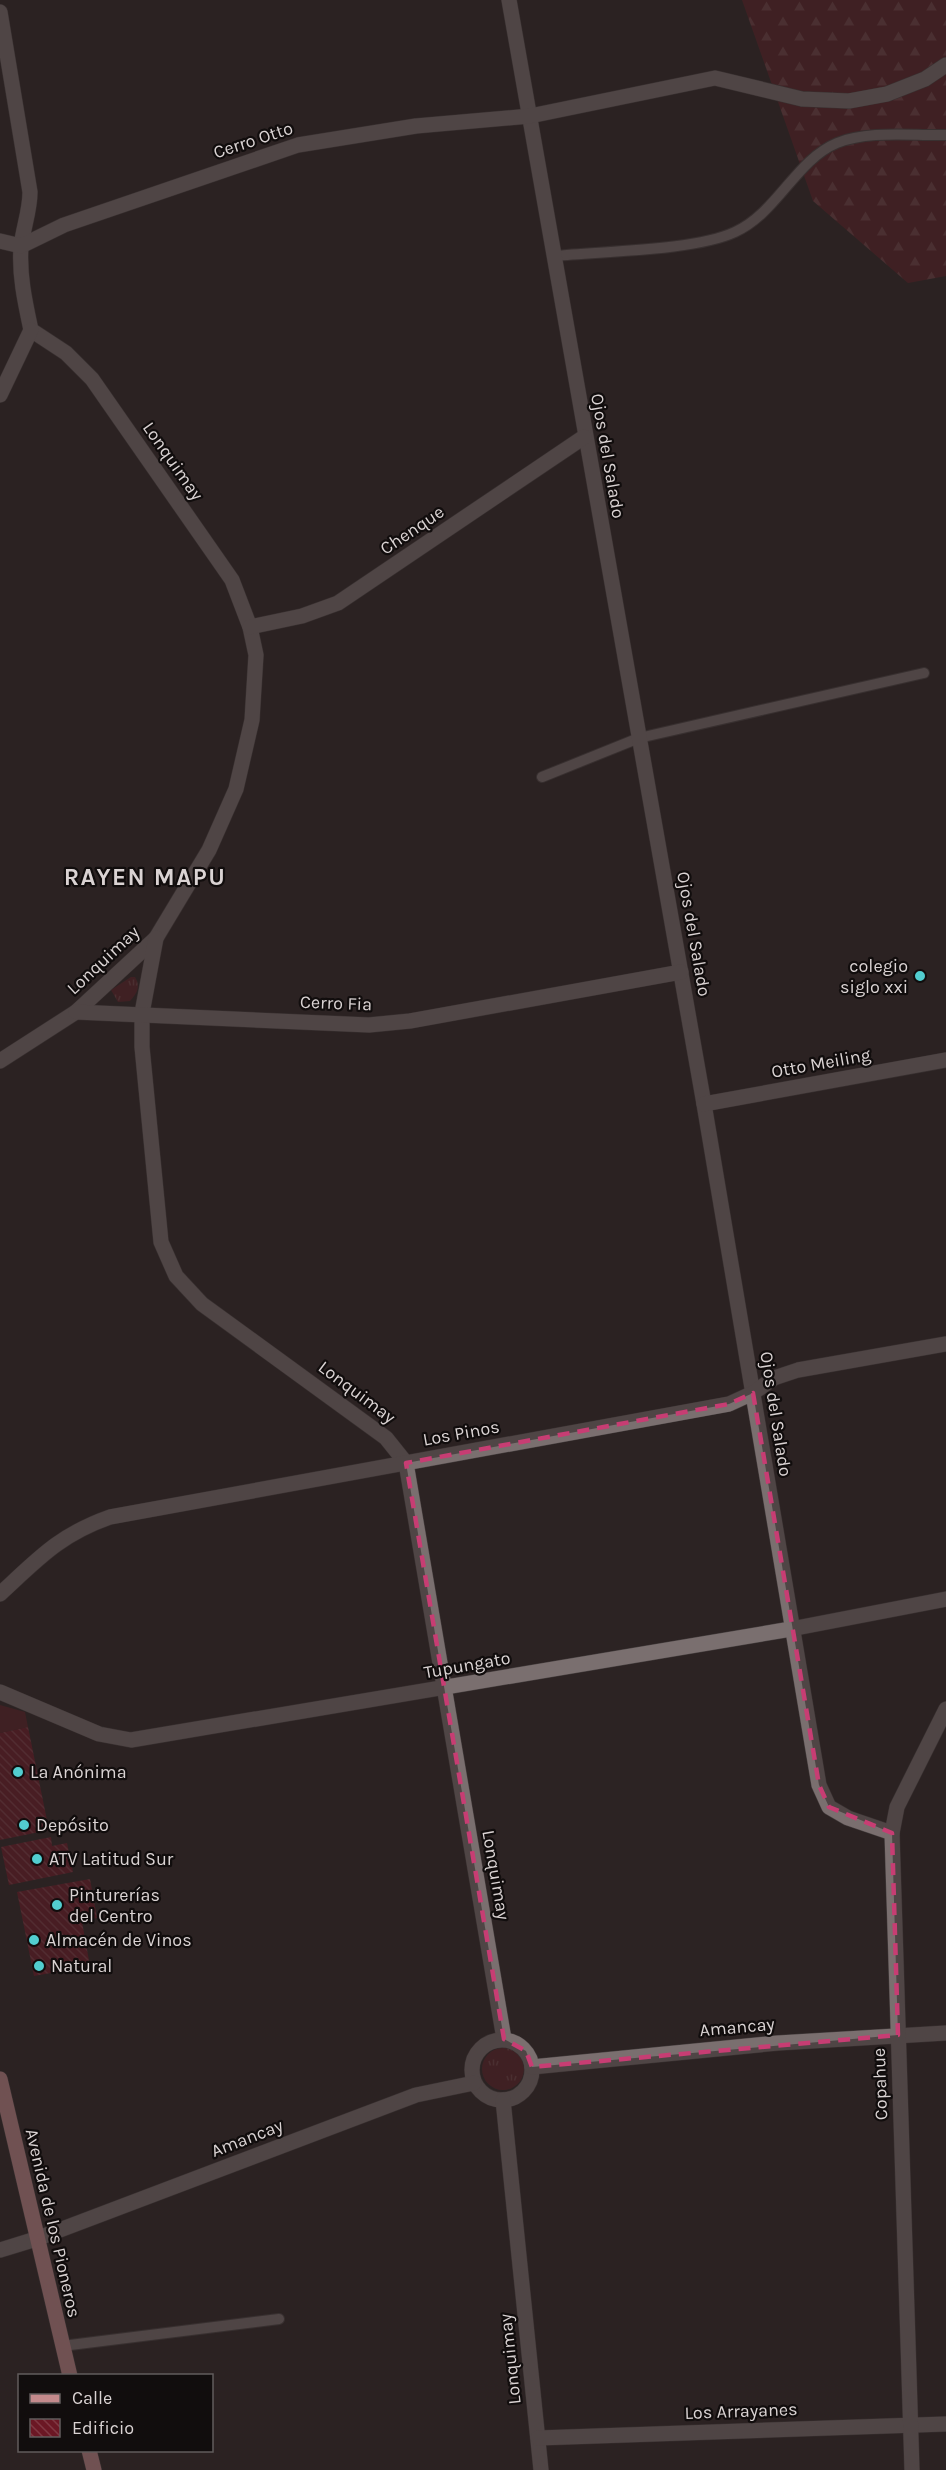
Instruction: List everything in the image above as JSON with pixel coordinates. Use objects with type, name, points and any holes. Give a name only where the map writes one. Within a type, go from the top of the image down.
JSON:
[{"type":"main road","name":"Avenida de los Pioneros","points":[[0,2079],[69,2374]]},
{"type":"main road","points":[[89,2452],[94,2470]]},
{"type":"street","name":"Ojos del Salado","points":[[509,0],[555,256],[584,437],[704,1104],[819,1785],[829,1807],[848,1818],[892,1833]]},
{"type":"street","points":[[0,12],[30,192],[30,210],[21,246],[21,287],[31,330],[0,395]]},
{"type":"street","name":"Cerro Otto","points":[[21,246],[64,225],[298,145],[416,126],[530,116],[715,78],[802,99],[849,101],[887,94],[925,79],[946,65]]},
{"type":"street","points":[[0,242],[21,246]]},
{"type":"street","name":"Lonquimay","points":[[31,330],[66,353],[92,379],[232,580],[250,627],[256,655],[252,720],[236,789],[209,850],[156,938],[76,1012]]},
{"type":"street","name":"Chenque","points":[[250,627],[303,616],[338,603],[584,437]]},
{"type":"street","name":"Lonquimay","points":[[156,938],[142,1013],[142,1047],[161,1242],[176,1276],[202,1304],[386,1438],[406,1463],[504,2039]]},
{"type":"street","name":"Cerro Fia","points":[[76,1012],[142,1013],[369,1025],[410,1021],[681,972]]},
{"type":"street","points":[[0,1061],[76,1012]]},
{"type":"street","name":"Otto Meiling","points":[[704,1104],[946,1060]]},
{"type":"street","name":"Los Pinos","points":[[0,1594],[59,1540],[85,1526],[110,1517],[729,1404],[753,1393],[774,1378],[798,1370],[946,1344]]},
{"type":"street","name":"Tupungato","points":[[0,1692],[99,1734],[131,1740],[791,1629],[946,1599]]},
{"type":"street","name":"Copahue","points":[[912,2470],[892,1833],[897,1807],[946,1709]]},
{"type":"street","name":"Amancay","points":[[532,2067],[778,2043],[946,2034]]},
{"type":"street","points":[[504,2039],[520,2045],[526,2051],[532,2067],[532,2076],[522,2093],[503,2100],[486,2096],[474,2083],[472,2067],[477,2052],[494,2040],[504,2039]]},
{"type":"street","name":"Amancay","points":[[0,2250],[36,2239],[417,2095],[474,2083]]},
{"type":"street","name":"Lonquimay","points":[[503,2100],[541,2470]]},
{"type":"street","name":"Los Arrayanes","points":[[538,2438],[946,2424]]},
{"type":"lane","points":[[555,256],[688,244],[733,233],[756,221],[820,153],[836,143],[858,137],[946,135]]},
{"type":"lane","points":[[542,777],[639,738],[924,673]]},
{"type":"lane","points":[[62,2346],[279,2319]]},
{"type":"highlighted area","points":[[753,1393],[819,1785],[829,1807],[892,1833],[898,2035],[532,2067],[526,2051],[504,2039],[406,1463],[729,1404]]},
{"type":"green space","points":[[742,0],[946,0],[946,276],[908,283],[813,201]]},
{"type":"green space","points":[[131,977],[135,977],[137,981],[136,993],[130,1001],[118,1002],[111,990]]},
{"type":"green space","points":[[0,1705],[25,1712],[28,1727],[0,1733]]},
{"type":"green space","points":[[503,2048],[518,2054],[524,2069],[518,2084],[503,2090],[488,2084],[482,2069],[488,2054]]},
{"type":"building","name":"La Anónima","points":[[28,1727],[49,1830],[0,1840],[0,1733]]},
{"type":"building","name":"ATV Latitud Sur","points":[[51,1837],[52,1846],[67,1843],[73,1872],[9,1885],[1,1847]]},
{"type":"building","points":[[90,1879],[97,1918],[82,1922],[90,1966],[34,1976],[17,1892]]},
{"type":"place","name":"colegio siglo xxi","points":[[920,976]]},
{"type":"place","name":"La Anónima","points":[[18,1772]]},
{"type":"place","name":"Depósito","points":[[24,1825]]},
{"type":"place","name":"ATV Latitud Sur","points":[[37,1859]]},
{"type":"place","name":"Pinturerías del Centro","points":[[57,1905]]},
{"type":"place","name":"Almacén de Vinos","points":[[34,1940]]},
{"type":"place","name":"Natural","points":[[39,1966]]},
{"type":"district","name":"RAYEN MAPU","points":[[145,877]]}]
